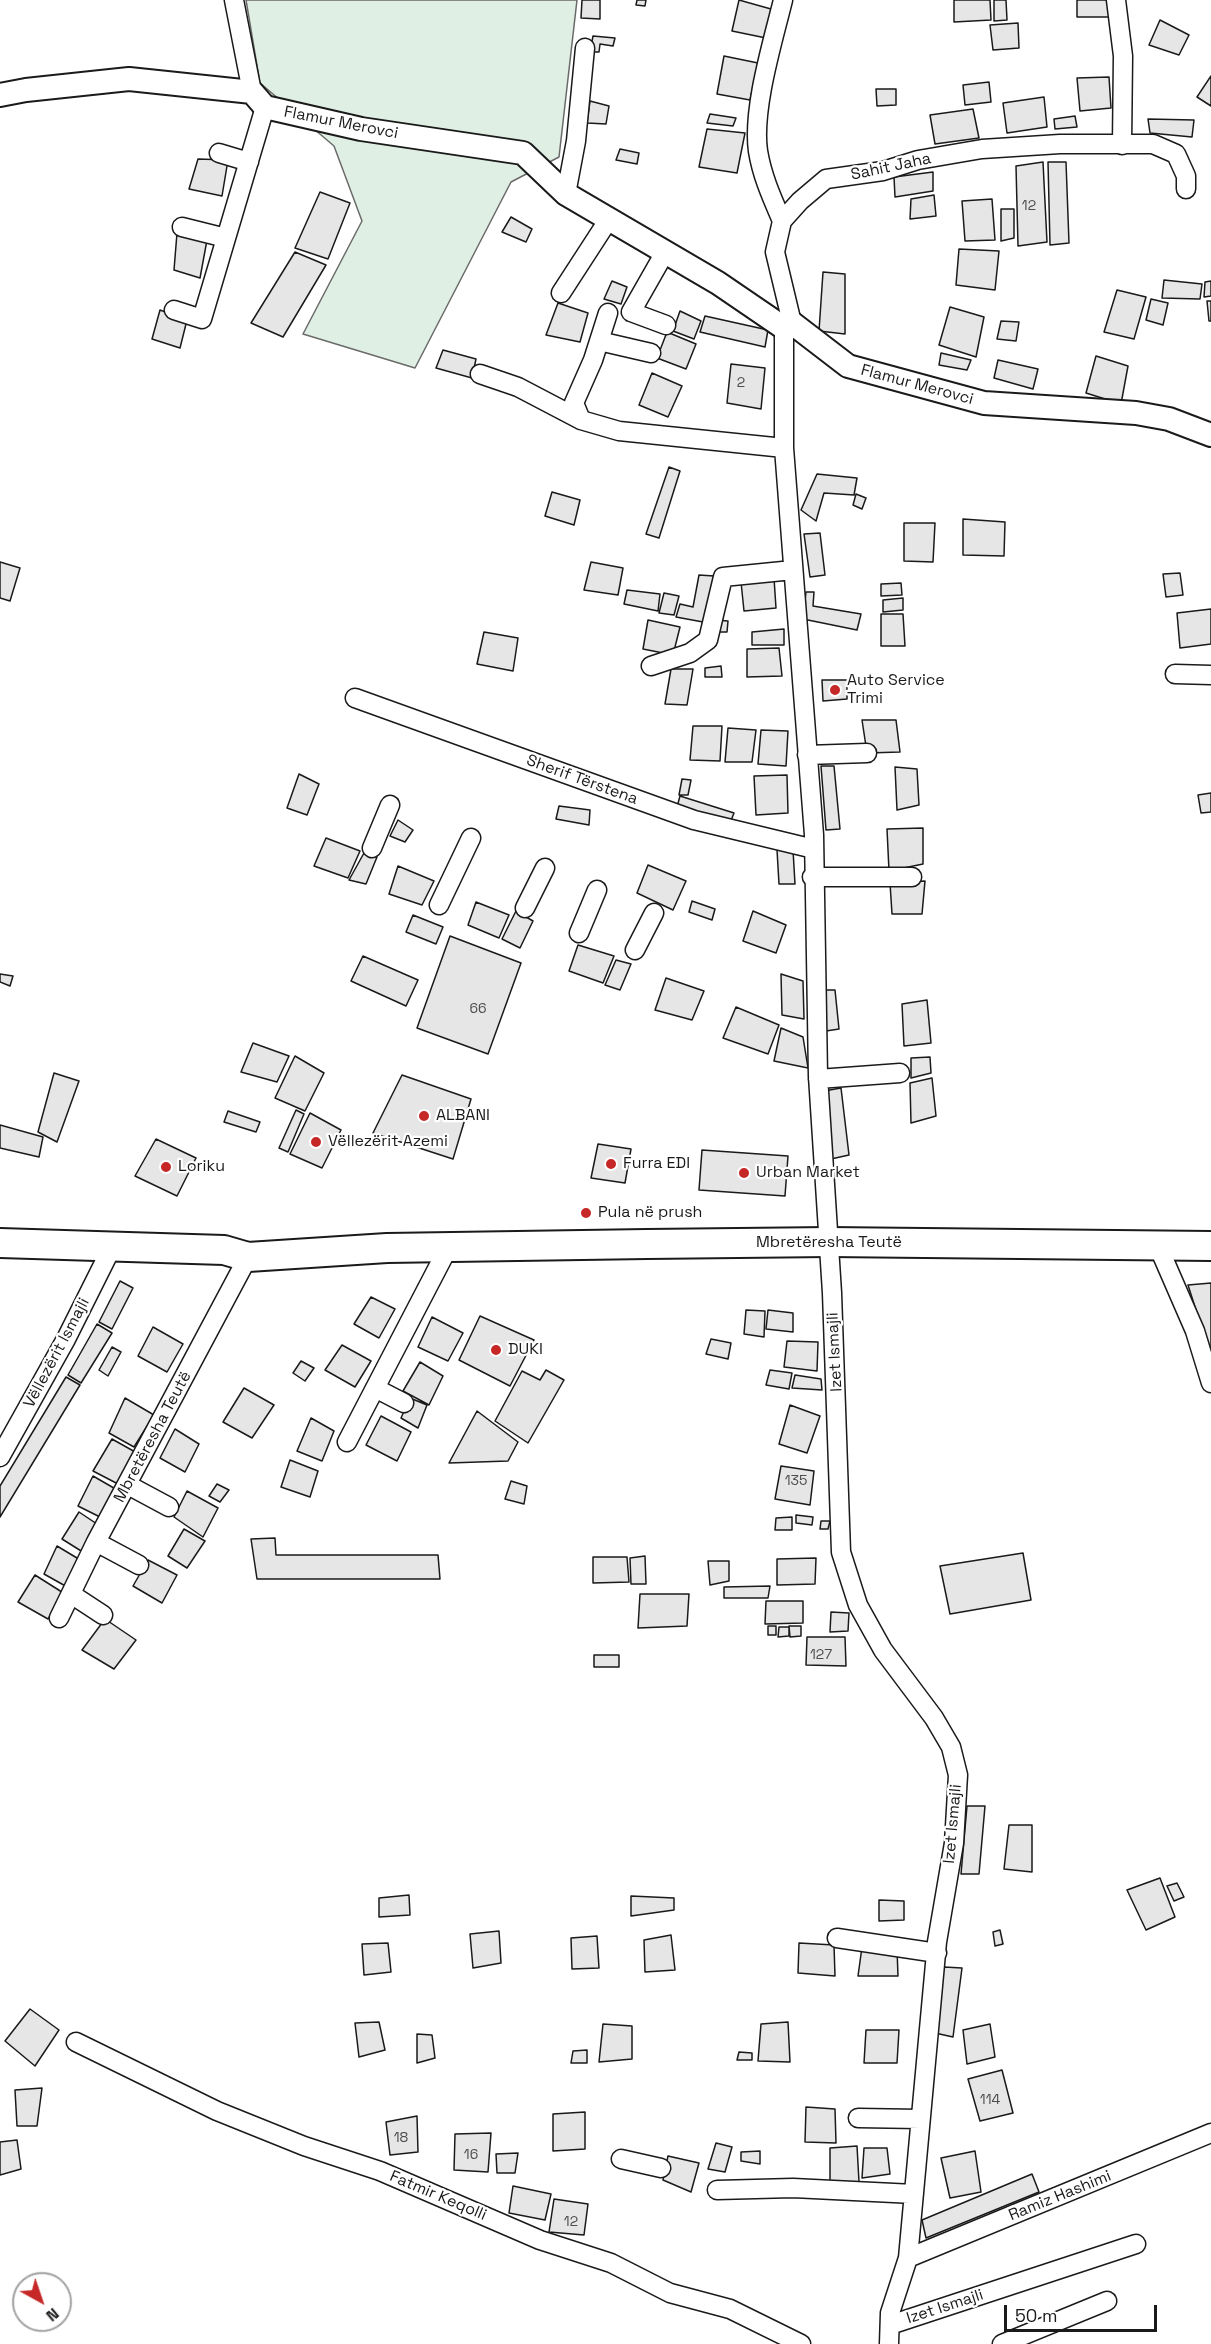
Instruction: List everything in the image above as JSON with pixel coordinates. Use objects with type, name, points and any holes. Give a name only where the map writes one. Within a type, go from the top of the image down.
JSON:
[{"type":"main road","name":"Mbretëresha Teutë","points":[[0,1243],[224,1250],[248,1257],[387,1248],[829,1242],[1211,1246]]},
{"type":"street","points":[[174,310],[202,319],[249,162],[259,100],[234,0]]},
{"type":"street","points":[[783,0],[759,111],[758,149],[766,185],[782,221],[775,252],[788,325],[784,448],[814,849],[818,1079],[829,1242]]},
{"type":"street","points":[[1116,0],[1123,56],[1122,145]]},
{"type":"street","points":[[566,194],[576,141],[585,48]]},
{"type":"street","name":"Flamur Merovci","points":[[0,95],[26,90],[129,80],[259,100],[361,129],[523,153],[566,194],[664,254],[788,325],[848,366],[984,403],[1136,413],[1169,419],[1211,435]]},
{"type":"street","name":"Sahit Jaha","points":[[782,221],[800,201],[826,179],[883,171],[918,160],[982,148],[1060,144],[1153,144],[1176,154],[1186,176],[1186,189]]},
{"type":"street","points":[[219,153],[249,162]]},
{"type":"street","points":[[561,293],[609,219]]},
{"type":"street","points":[[182,227],[226,238]]},
{"type":"street","points":[[664,254],[631,312],[666,325]]},
{"type":"street","points":[[581,420],[574,403],[608,313]]},
{"type":"street","points":[[599,341],[651,353]]},
{"type":"street","points":[[480,374],[518,387],[581,420],[619,431],[784,448]]},
{"type":"street","points":[[651,666],[690,653],[708,640],[723,577],[793,570]]},
{"type":"street","points":[[1175,674],[1211,675]]},
{"type":"street","name":"Sherif Tërstena","points":[[355,698],[694,820],[814,849]]},
{"type":"street","points":[[807,754],[867,753]]},
{"type":"street","points":[[372,848],[390,805]]},
{"type":"street","points":[[439,905],[471,838]]},
{"type":"street","points":[[525,908],[544,868]]},
{"type":"street","points":[[813,877],[912,877]]},
{"type":"street","points":[[579,933],[597,890]]},
{"type":"street","points":[[635,950],[654,913]]},
{"type":"street","points":[[818,1079],[900,1073]]},
{"type":"street","name":"Izet Ismajli","points":[[829,1242],[841,1552],[858,1605],[884,1650],[934,1718],[951,1747],[958,1775],[954,1843],[937,1953],[908,2258],[890,2313],[889,2344]]},
{"type":"street","points":[[1158,1246],[1195,1330],[1211,1383]]},
{"type":"street","name":"Vëllezërit Ismajli","points":[[0,1457],[66,1339],[112,1247]]},
{"type":"street","points":[[347,1442],[448,1248]]},
{"type":"street","name":"Mbretëresha Teutë","points":[[59,1618],[96,1542],[248,1257]]},
{"type":"street","points":[[375,1388],[404,1403]]},
{"type":"street","points":[[128,1485],[169,1507]]},
{"type":"street","points":[[96,1542],[139,1565]]},
{"type":"street","points":[[71,1594],[103,1615]]},
{"type":"street","points":[[837,1938],[937,1953]]},
{"type":"street","name":"Fatmir Keqolli","points":[[76,2042],[217,2111],[304,2146],[380,2171],[540,2240],[611,2263],[670,2293],[730,2309],[801,2344]]},
{"type":"street","points":[[858,2118],[920,2119]]},
{"type":"street","name":"Ramiz Hashimi","points":[[908,2258],[1211,2133]]},
{"type":"street","points":[[621,2159],[661,2168]]},
{"type":"street","points":[[717,2190],[793,2188],[914,2194]]},
{"type":"street","name":"Izet Ismajli","points":[[890,2325],[1136,2244]]},
{"type":"street","points":[[1002,2344],[1107,2301]]},
{"type":"green space","points":[[246,0],[577,0],[559,157],[511,182],[415,368],[303,334],[362,221],[334,146],[260,83]]},
{"type":"building","points":[[582,0],[600,0],[600,19],[581,18]]},
{"type":"building","points":[[637,0],[646,0],[645,6],[636,5]]},
{"type":"building","points":[[739,0],[771,9],[766,38],[732,31]]},
{"type":"building","points":[[954,0],[990,0],[991,20],[954,22]]},
{"type":"building","points":[[994,0],[1006,0],[1007,20],[994,21]]},
{"type":"building","points":[[1077,0],[1110,0],[1110,17],[1077,17]]},
{"type":"building","points":[[1160,20],[1189,35],[1179,55],[1149,45]]},
{"type":"building","points":[[1018,23],[1019,48],[993,50],[990,25]]},
{"type":"building","points":[[593,36],[615,38],[613,46],[600,44],[599,52],[590,52]]},
{"type":"building","points":[[724,56],[758,63],[750,100],[717,94]]},
{"type":"building","points":[[1211,76],[1211,106],[1197,97]]},
{"type":"building","points":[[1109,77],[1111,108],[1080,111],[1077,78]]},
{"type":"building","points":[[989,82],[991,102],[965,105],[963,85]]},
{"type":"building","points":[[876,89],[896,89],[896,105],[877,106]]},
{"type":"building","points":[[1044,97],[1047,127],[1007,133],[1003,103]]},
{"type":"building","points":[[590,101],[609,106],[606,124],[587,123]]},
{"type":"building","points":[[973,109],[979,138],[935,144],[930,115]]},
{"type":"building","points":[[710,114],[736,118],[733,126],[707,123]]},
{"type":"building","points":[[1075,116],[1077,127],[1055,129],[1054,119]]},
{"type":"building","points":[[1148,119],[1194,120],[1192,137],[1150,133]]},
{"type":"building","points":[[707,129],[745,133],[737,173],[699,167]]},
{"type":"building","points":[[620,149],[639,153],[637,164],[616,160]]},
{"type":"building","points":[[198,159],[228,160],[222,196],[189,189]]},
{"type":"building","points":[[1043,162],[1047,242],[1018,246],[1016,166]]},
{"type":"building","points":[[1048,162],[1066,162],[1069,243],[1050,245]]},
{"type":"building","points":[[933,172],[933,191],[895,197],[894,177]]},
{"type":"building","points":[[320,192],[350,203],[328,259],[295,248]]},
{"type":"building","points":[[934,195],[936,216],[910,219],[911,199]]},
{"type":"building","points":[[992,199],[995,240],[965,241],[962,201]]},
{"type":"building","points":[[1001,209],[1014,209],[1014,238],[1001,241]]},
{"type":"building","points":[[511,217],[532,229],[526,242],[502,232]]},
{"type":"building","points":[[177,233],[207,240],[200,278],[174,270]]},
{"type":"building","points":[[959,249],[999,251],[995,290],[956,285]]},
{"type":"building","points":[[295,252],[326,265],[283,337],[251,323]]},
{"type":"building","points":[[823,272],[845,274],[845,334],[819,331]]},
{"type":"building","points":[[1164,280],[1202,284],[1200,299],[1162,298]]},
{"type":"building","points":[[612,281],[627,287],[621,304],[604,299]]},
{"type":"building","points":[[1211,281],[1211,296],[1204,297],[1205,282]]},
{"type":"building","points":[[1117,290],[1146,297],[1134,339],[1104,332]]},
{"type":"building","points":[[1151,299],[1168,303],[1163,325],[1146,320]]},
{"type":"building","points":[[1207,301],[1211,301],[1211,321],[1209,321]]},
{"type":"building","points":[[558,303],[588,313],[580,342],[546,335]]},
{"type":"building","points":[[950,307],[984,317],[976,357],[939,345]]},
{"type":"building","points":[[160,310],[187,320],[180,348],[152,339]]},
{"type":"building","points":[[680,311],[701,321],[694,339],[673,331]]},
{"type":"building","points":[[705,316],[768,330],[765,347],[700,332]]},
{"type":"building","points":[[1001,321],[1019,322],[1016,341],[997,339]]},
{"type":"building","points":[[667,332],[696,344],[686,369],[657,358]]},
{"type":"building","points":[[443,350],[476,359],[472,378],[436,368]]},
{"type":"building","points":[[941,353],[971,360],[967,370],[939,365]]},
{"type":"building","points":[[1096,356],[1128,366],[1121,404],[1086,393]]},
{"type":"building","points":[[998,360],[1038,369],[1033,389],[994,378]]},
{"type":"building","points":[[731,364],[765,368],[761,409],[727,403]]},
{"type":"building","points":[[652,373],[682,386],[668,417],[639,405]]},
{"type":"building","points":[[669,467],[680,471],[659,538],[646,534]]},
{"type":"building","points":[[817,474],[857,478],[854,495],[824,493],[816,521],[801,510]]},
{"type":"building","points":[[552,492],[580,500],[574,525],[545,516]]},
{"type":"building","points":[[856,494],[866,498],[862,509],[853,505]]},
{"type":"building","points":[[963,519],[1005,522],[1004,556],[963,555]]},
{"type":"building","points":[[904,523],[935,523],[933,562],[904,561]]},
{"type":"building","points":[[820,533],[825,575],[810,577],[804,534]]},
{"type":"building","points":[[0,562],[20,568],[10,601],[0,598]]},
{"type":"building","points":[[591,562],[623,568],[618,595],[584,590]]},
{"type":"building","points":[[1180,573],[1183,595],[1166,597],[1163,574]]},
{"type":"building","points":[[699,575],[714,576],[703,622],[676,617],[680,604],[693,607]]},
{"type":"building","points":[[774,578],[776,608],[744,611],[741,582]]},
{"type":"building","points":[[901,583],[902,595],[881,596],[881,584]]},
{"type":"building","points":[[627,590],[660,594],[658,611],[624,604]]},
{"type":"building","points":[[806,592],[814,592],[813,606],[861,614],[857,630],[803,619]]},
{"type":"building","points":[[664,593],[679,596],[674,615],[659,613]]},
{"type":"building","points":[[903,598],[903,610],[883,612],[883,600]]},
{"type":"building","points":[[1211,609],[1211,644],[1180,648],[1177,613]]},
{"type":"building","points":[[881,614],[903,614],[905,646],[881,646]]},
{"type":"building","points":[[648,620],[680,627],[673,655],[643,649]]},
{"type":"building","points":[[715,620],[728,621],[727,632],[714,632]]},
{"type":"building","points":[[784,629],[784,645],[752,645],[752,632]]},
{"type":"building","points":[[484,632],[518,638],[513,671],[477,664]]},
{"type":"building","points":[[779,648],[782,676],[747,677],[747,649]]},
{"type":"building","points":[[721,666],[722,677],[705,677],[705,668]]},
{"type":"building","points":[[671,669],[693,669],[687,705],[665,704]]},
{"type":"building","name":"Auto Service Trimi","points":[[822,680],[847,680],[847,699],[823,701]]},
{"type":"building","points":[[862,720],[896,720],[900,752],[867,753]]},
{"type":"building","points":[[693,726],[722,726],[720,761],[690,760]]},
{"type":"building","points":[[728,728],[756,730],[752,762],[725,762]]},
{"type":"building","points":[[761,730],[788,731],[786,766],[758,764]]},
{"type":"building","points":[[821,766],[834,766],[840,829],[826,830]]},
{"type":"building","points":[[895,767],[917,769],[919,805],[897,810]]},
{"type":"building","points":[[299,774],[319,784],[307,815],[287,808]]},
{"type":"building","points":[[787,775],[788,813],[756,815],[754,776]]},
{"type":"building","points":[[682,779],[691,780],[688,795],[679,795]]},
{"type":"building","points":[[1211,793],[1211,812],[1201,813],[1198,795]]},
{"type":"building","points":[[680,796],[734,813],[730,823],[677,807]]},
{"type":"building","points":[[559,806],[590,810],[589,825],[556,819]]},
{"type":"building","points":[[398,820],[413,830],[405,842],[390,836]]},
{"type":"building","points":[[923,828],[923,864],[889,871],[887,829]]},
{"type":"building","points":[[326,838],[360,851],[348,878],[314,866]]},
{"type":"building","points":[[777,850],[793,850],[795,884],[779,884]]},
{"type":"building","points":[[364,853],[377,857],[366,884],[349,880]]},
{"type":"building","points":[[648,865],[686,881],[673,910],[637,893]]},
{"type":"building","points":[[398,866],[434,881],[422,905],[389,894]]},
{"type":"building","points":[[925,881],[922,914],[892,914],[890,883]]},
{"type":"building","points":[[692,901],[715,909],[712,920],[689,912]]},
{"type":"building","points":[[476,902],[509,915],[499,938],[468,925]]},
{"type":"building","points":[[516,911],[533,921],[520,948],[502,939]]},
{"type":"building","points":[[753,911],[786,925],[776,953],[743,941]]},
{"type":"building","points":[[413,915],[443,927],[436,944],[406,932]]},
{"type":"building","points":[[450,936],[521,963],[488,1054],[417,1028]]},
{"type":"building","points":[[578,945],[614,956],[603,983],[569,971]]},
{"type":"building","points":[[363,956],[418,980],[406,1006],[351,981]]},
{"type":"building","points":[[616,960],[631,964],[620,990],[605,985]]},
{"type":"building","points":[[0,974],[13,976],[10,986],[0,982]]},
{"type":"building","points":[[781,974],[803,981],[804,1019],[782,1015]]},
{"type":"building","points":[[666,978],[704,991],[692,1020],[655,1010]]},
{"type":"building","points":[[824,990],[835,990],[839,1029],[826,1031]]},
{"type":"building","points":[[927,1000],[931,1043],[904,1046],[902,1004]]},
{"type":"building","points":[[736,1007],[779,1025],[768,1054],[723,1038]]},
{"type":"building","points":[[781,1028],[803,1037],[808,1068],[774,1061]]},
{"type":"building","points":[[253,1043],[289,1056],[277,1082],[241,1072]]},
{"type":"building","points":[[295,1056],[324,1073],[305,1111],[275,1098]]},
{"type":"building","points":[[930,1057],[931,1073],[911,1078],[911,1058]]},
{"type":"building","points":[[54,1073],[79,1081],[57,1142],[38,1132]]},
{"type":"building","name":"ALBANI","points":[[402,1075],[471,1099],[453,1159],[373,1133]]},
{"type":"building","points":[[932,1078],[936,1116],[911,1123],[910,1083]]},
{"type":"building","points":[[841,1088],[849,1155],[831,1159],[824,1091]]},
{"type":"building","points":[[296,1110],[304,1114],[288,1152],[279,1148]]},
{"type":"building","points":[[228,1111],[260,1122],[256,1132],[224,1122]]},
{"type":"building","name":"Vëllezërit Azemi","points":[[310,1113],[341,1130],[322,1168],[290,1154]]},
{"type":"building","points":[[0,1125],[43,1137],[39,1157],[0,1148]]},
{"type":"building","name":"Loriku","points":[[156,1139],[196,1158],[177,1196],[135,1176]]},
{"type":"building","name":"Furra EDI","points":[[598,1144],[631,1149],[625,1183],[591,1178]]},
{"type":"building","name":"Urban Market","points":[[702,1150],[788,1156],[785,1196],[699,1190]]},
{"type":"building","points":[[120,1281],[133,1288],[112,1329],[99,1322]]},
{"type":"building","points":[[1211,1283],[1211,1357],[1188,1285]]},
{"type":"building","points":[[371,1297],[395,1309],[379,1338],[354,1324]]},
{"type":"building","points":[[746,1310],[765,1311],[764,1337],[744,1334]]},
{"type":"building","points":[[768,1310],[793,1313],[793,1332],[766,1329]]},
{"type":"building","name":"DUKI","points":[[480,1316],[534,1340],[510,1386],[459,1360]]},
{"type":"building","points":[[432,1317],[463,1333],[448,1361],[418,1347]]},
{"type":"building","points":[[97,1324],[112,1333],[81,1383],[68,1375]]},
{"type":"building","points":[[153,1327],[183,1344],[167,1372],[138,1356]]},
{"type":"building","points":[[711,1339],[731,1343],[728,1359],[706,1354]]},
{"type":"building","points":[[787,1341],[818,1342],[817,1371],[784,1367]]},
{"type":"building","points":[[342,1345],[371,1361],[355,1387],[325,1370]]},
{"type":"building","points":[[112,1347],[121,1352],[108,1376],[99,1370]]},
{"type":"building","points":[[301,1361],[314,1368],[305,1381],[293,1373]]},
{"type":"building","points":[[420,1362],[443,1376],[429,1405],[403,1391]]},
{"type":"building","points":[[546,1370],[564,1380],[528,1443],[495,1421],[522,1371],[540,1380]]},
{"type":"building","points":[[770,1370],[792,1373],[789,1389],[766,1385]]},
{"type":"building","points":[[795,1375],[821,1379],[822,1390],[792,1388]]},
{"type":"building","points":[[66,1377],[80,1385],[0,1517],[0,1486]]},
{"type":"building","points":[[244,1388],[274,1405],[252,1438],[223,1422]]},
{"type":"building","points":[[125,1398],[154,1415],[134,1447],[109,1433]]},
{"type":"building","points":[[410,1398],[427,1405],[418,1428],[401,1418]]},
{"type":"building","points":[[790,1405],[820,1416],[807,1453],[779,1444]]},
{"type":"building","points":[[477,1411],[518,1442],[508,1461],[449,1463]]},
{"type":"building","points":[[381,1416],[411,1432],[397,1461],[366,1445]]},
{"type":"building","points":[[311,1418],[334,1431],[322,1461],[297,1451]]},
{"type":"building","points":[[175,1429],[199,1444],[185,1472],[160,1458]]},
{"type":"building","points":[[112,1439],[137,1453],[120,1485],[93,1471]]},
{"type":"building","points":[[290,1460],[318,1471],[310,1497],[281,1487]]},
{"type":"building","points":[[781,1466],[814,1471],[810,1505],[775,1499]]},
{"type":"building","points":[[93,1476],[119,1491],[102,1518],[78,1506]]},
{"type":"building","points":[[511,1481],[527,1486],[524,1504],[505,1499]]},
{"type":"building","points":[[217,1484],[229,1490],[220,1502],[209,1496]]},
{"type":"building","points":[[187,1491],[218,1508],[203,1537],[174,1517]]},
{"type":"building","points":[[79,1512],[100,1526],[86,1554],[62,1539]]},
{"type":"building","points":[[796,1515],[813,1517],[812,1525],[796,1523]]},
{"type":"building","points":[[792,1517],[792,1530],[775,1530],[776,1518]]},
{"type":"building","points":[[821,1521],[830,1521],[828,1529],[820,1529]]},
{"type":"building","points":[[184,1529],[205,1541],[187,1568],[168,1556]]},
{"type":"building","points":[[275,1538],[276,1555],[438,1555],[440,1579],[257,1579],[251,1539]]},
{"type":"building","points":[[57,1546],[82,1561],[69,1588],[44,1574]]},
{"type":"building","points":[[1023,1553],[1031,1600],[950,1614],[940,1566]]},
{"type":"building","points":[[645,1556],[646,1584],[631,1584],[630,1558]]},
{"type":"building","points":[[593,1557],[627,1557],[629,1582],[593,1583]]},
{"type":"building","points":[[816,1558],[815,1584],[777,1585],[777,1559]]},
{"type":"building","points":[[148,1560],[177,1575],[162,1603],[133,1586]]},
{"type":"building","points":[[708,1561],[729,1561],[729,1581],[710,1585]]},
{"type":"building","points":[[35,1575],[65,1594],[48,1619],[18,1602]]},
{"type":"building","points":[[770,1586],[768,1598],[724,1598],[724,1587]]},
{"type":"building","points":[[640,1594],[689,1594],[687,1626],[638,1628]]},
{"type":"building","points":[[766,1601],[803,1601],[803,1623],[765,1624]]},
{"type":"building","points":[[831,1612],[849,1613],[848,1631],[830,1632]]},
{"type":"building","points":[[105,1619],[136,1640],[114,1669],[82,1650]]},
{"type":"building","points":[[768,1626],[776,1626],[776,1635],[768,1635]]},
{"type":"building","points":[[789,1626],[801,1626],[801,1636],[790,1637]]},
{"type":"building","points":[[779,1627],[789,1627],[789,1636],[778,1637]]},
{"type":"building","points":[[807,1637],[845,1637],[846,1666],[806,1665]]},
{"type":"building","points":[[594,1655],[619,1655],[619,1667],[594,1667]]},
{"type":"building","points":[[967,1806],[985,1806],[979,1874],[961,1874]]},
{"type":"building","points":[[1009,1825],[1032,1825],[1032,1872],[1004,1869]]},
{"type":"building","points":[[1160,1878],[1175,1917],[1146,1930],[1127,1890]]},
{"type":"building","points":[[1177,1883],[1184,1897],[1174,1901],[1167,1886]]},
{"type":"building","points":[[409,1895],[410,1915],[379,1917],[379,1898]]},
{"type":"building","points":[[631,1896],[674,1898],[674,1910],[631,1916]]},
{"type":"building","points":[[879,1900],[904,1901],[904,1920],[879,1921]]},
{"type":"building","points":[[1000,1930],[1003,1944],[995,1946],[993,1932]]},
{"type":"building","points":[[499,1931],[501,1963],[473,1968],[470,1934]]},
{"type":"building","points":[[671,1935],[675,1970],[645,1972],[644,1940]]},
{"type":"building","points":[[597,1936],[599,1968],[572,1969],[571,1938]]},
{"type":"building","points":[[388,1943],[391,1972],[364,1975],[362,1944]]},
{"type":"building","points":[[799,1943],[834,1945],[835,1976],[798,1973]]},
{"type":"building","points":[[862,1947],[897,1949],[898,1976],[858,1976]]},
{"type":"building","points":[[944,1967],[962,1968],[953,2037],[935,2033]]},
{"type":"building","points":[[30,2009],[59,2030],[35,2066],[5,2041]]},
{"type":"building","points":[[379,2022],[385,2050],[359,2057],[355,2023]]},
{"type":"building","points":[[788,2022],[790,2062],[758,2061],[761,2024]]},
{"type":"building","points":[[603,2024],[632,2026],[632,2059],[599,2062]]},
{"type":"building","points":[[990,2024],[995,2057],[967,2064],[963,2030]]},
{"type":"building","points":[[866,2030],[899,2030],[897,2063],[864,2063]]},
{"type":"building","points":[[417,2034],[432,2035],[435,2058],[417,2063]]},
{"type":"building","points":[[587,2050],[587,2063],[571,2063],[573,2051]]},
{"type":"building","points":[[739,2052],[752,2053],[752,2060],[737,2060]]},
{"type":"building","points":[[1002,2070],[1013,2113],[980,2121],[968,2079]]},
{"type":"building","points":[[42,2088],[37,2126],[17,2126],[15,2090]]},
{"type":"building","points":[[806,2107],[835,2109],[836,2143],[805,2142]]},
{"type":"building","points":[[585,2112],[585,2149],[553,2151],[553,2114]]},
{"type":"building","points":[[417,2116],[418,2152],[390,2155],[386,2122]]},
{"type":"building","points":[[491,2133],[488,2172],[454,2170],[455,2134]]},
{"type":"building","points":[[17,2140],[21,2169],[0,2175],[0,2142]]},
{"type":"building","points":[[716,2143],[732,2147],[725,2172],[708,2169]]},
{"type":"building","points":[[857,2146],[859,2182],[830,2183],[830,2148]]},
{"type":"building","points":[[864,2148],[887,2148],[890,2174],[862,2178]]},
{"type":"building","points":[[760,2151],[760,2164],[741,2161],[741,2152]]},
{"type":"building","points":[[975,2151],[981,2192],[950,2198],[941,2158]]},
{"type":"building","points":[[518,2153],[515,2173],[497,2173],[496,2154]]},
{"type":"building","points":[[668,2156],[699,2163],[691,2192],[663,2180]]},
{"type":"building","points":[[1032,2174],[1039,2192],[926,2238],[922,2220]]},
{"type":"building","points":[[513,2186],[551,2194],[545,2220],[509,2213]]},
{"type":"building","points":[[554,2199],[588,2204],[584,2235],[549,2232]]},
{"type":"place","name":"Auto Service Trimi","points":[[835,690]]},
{"type":"place","name":"ALBANI","points":[[424,1116]]},
{"type":"place","name":"Vëllezërit Azemi","points":[[316,1142]]},
{"type":"place","name":"Furra EDI","points":[[611,1164]]},
{"type":"place","name":"Loriku","points":[[166,1167]]},
{"type":"place","name":"Urban Market","points":[[744,1173]]},
{"type":"place","name":"Pula në prush","points":[[586,1213]]},
{"type":"place","name":"DUKI","points":[[496,1350]]}]
